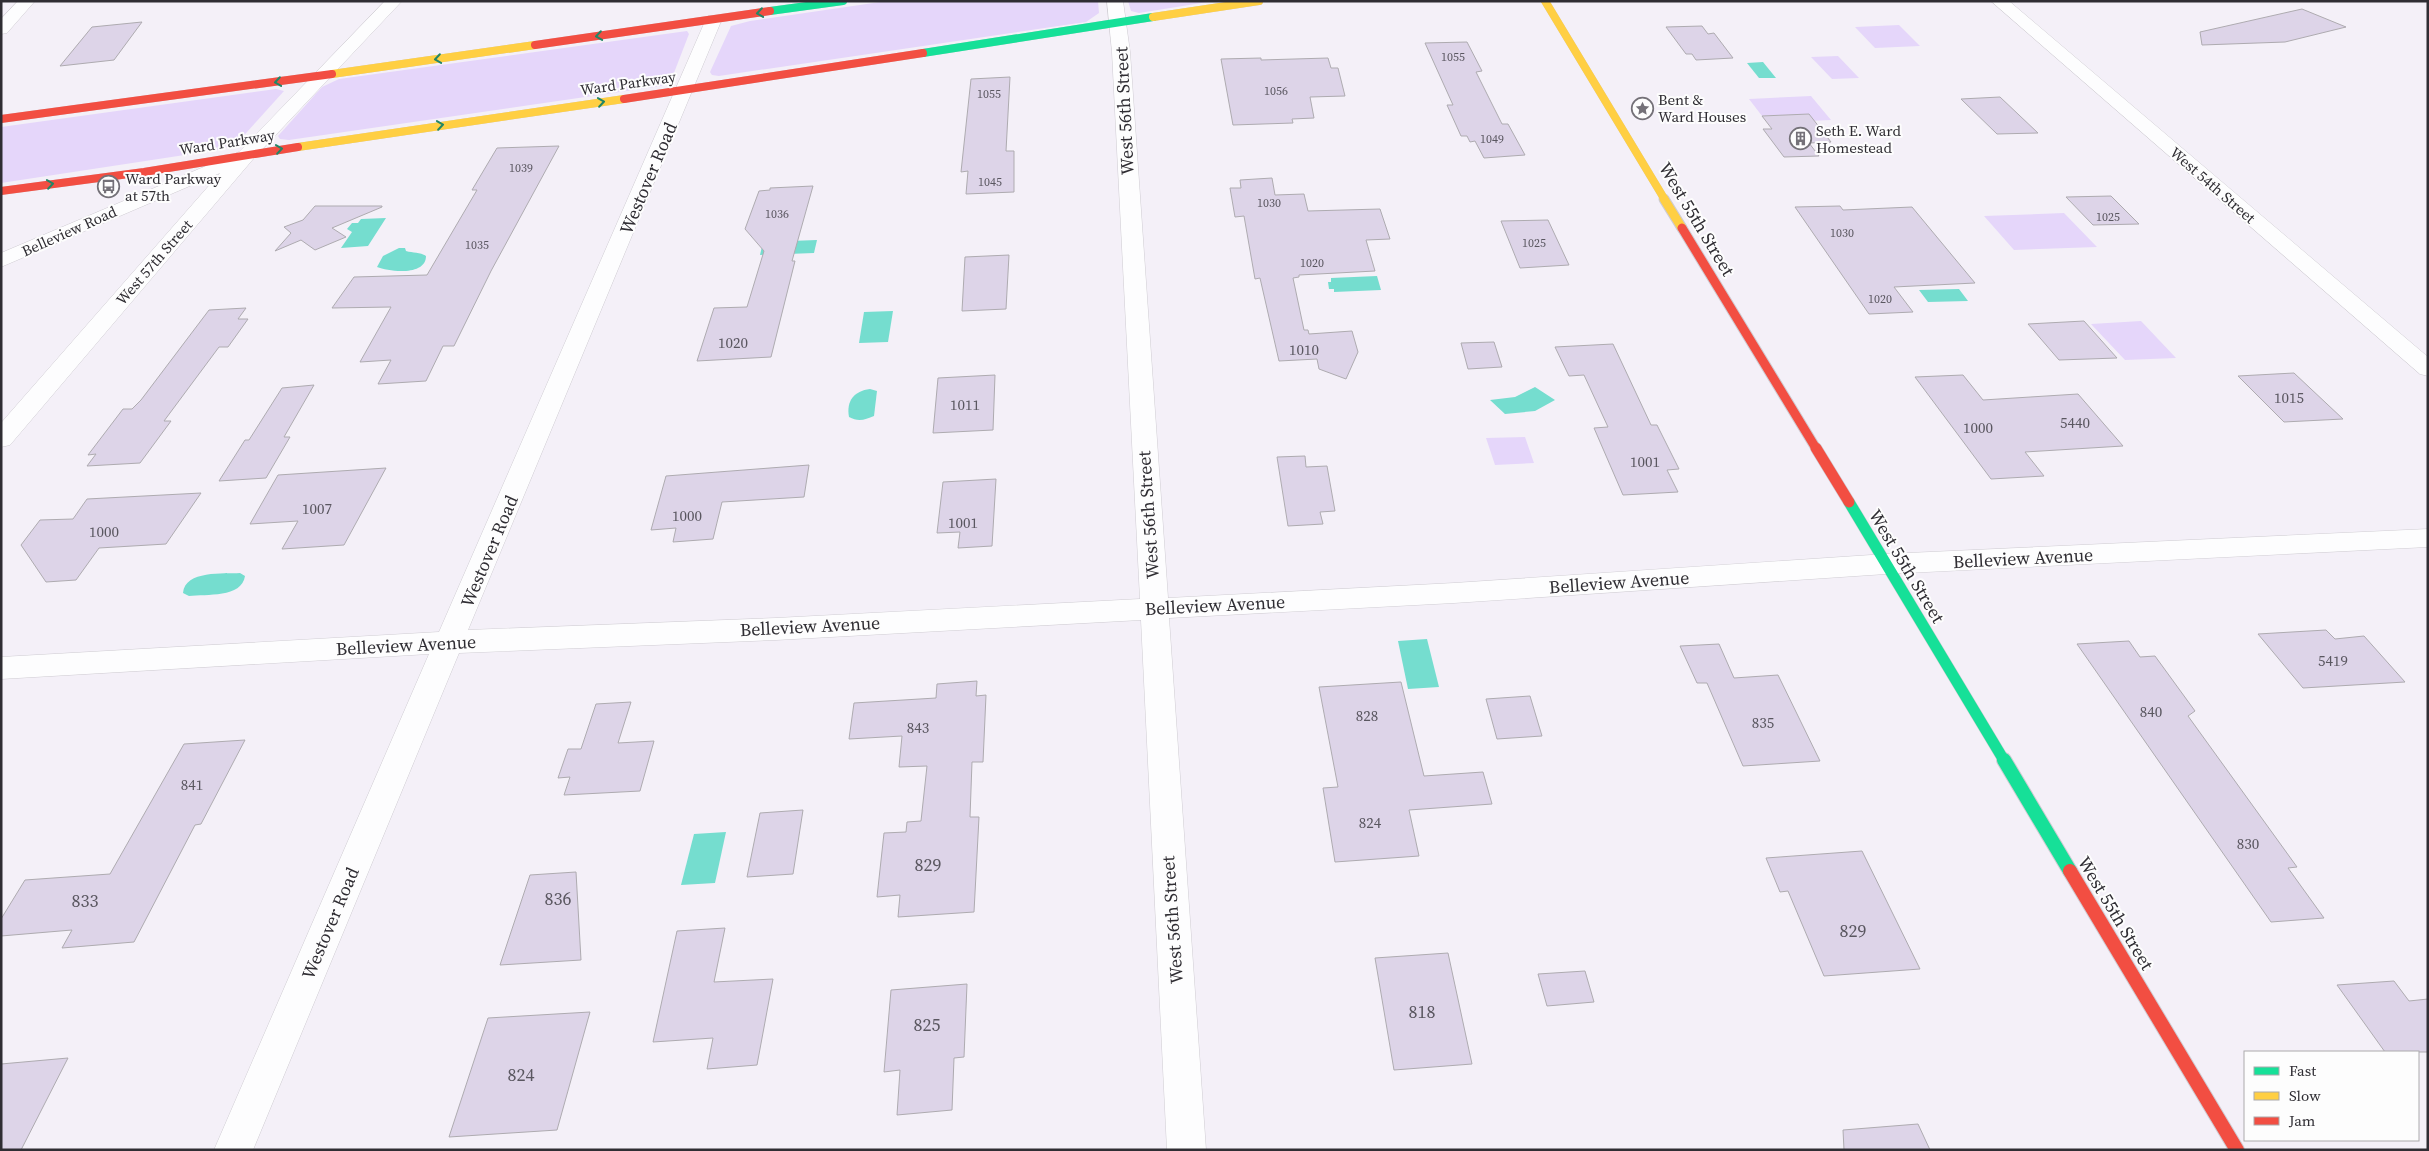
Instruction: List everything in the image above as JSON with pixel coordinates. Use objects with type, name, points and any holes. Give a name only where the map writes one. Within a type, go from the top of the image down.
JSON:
[{"type":"main road","points":[[1,119],[319,76],[843,1]]},
{"type":"main road","name":"Ward Parkway","points":[[1,191],[144,172],[247,154],[685,90],[1117,12],[1259,1]]},
{"type":"main road","name":"West 55th Street","points":[[1545,1],[1886,564],[2237,1150]]},
{"type":"street","points":[[1,29],[27,1]]},
{"type":"street","name":"West 57th Street","points":[[1,439],[247,154],[319,76],[394,1]]},
{"type":"street","name":"West 54th Street","points":[[1999,1],[2428,369]]},
{"type":"street","name":"West 56th Street","points":[[1117,12],[1186,1150]]},
{"type":"street","name":"Westover Road","points":[[233,1150],[714,19]]},
{"type":"street","name":"Belleview Road","points":[[1,261],[247,154]]},
{"type":"street","name":"Belleview Avenue","points":[[1,668],[450,642],[766,629],[1454,593],[1886,564],[2428,538]]},
{"type":"shaded area","points":[[887,1],[1098,1],[1099,13],[1086,22],[719,76],[712,75],[710,72],[731,26],[750,21]]},
{"type":"shaded area","points":[[1128,1],[1214,1],[1139,13],[1131,11]]},
{"type":"shaded area","points":[[1899,25],[1920,46],[1875,48],[1855,27]]},
{"type":"shaded area","points":[[687,31],[689,34],[672,78],[661,86],[289,140],[280,139],[278,136],[322,87],[339,79]]},
{"type":"shaded area","points":[[1838,56],[1859,78],[1832,79],[1811,57]]},
{"type":"shaded area","points":[[1763,62],[1776,78],[1759,78],[1747,63]]},
{"type":"shaded area","points":[[276,89],[284,91],[239,141],[224,149],[1,183],[1,127]]},
{"type":"shaded area","points":[[1811,96],[1831,120],[1809,121],[1795,125],[1786,115],[1762,116],[1749,99]]},
{"type":"shaded area","points":[[2064,213],[2097,247],[2014,250],[1984,216]]},
{"type":"shaded area","points":[[386,218],[368,246],[341,248],[352,232],[347,229],[352,223],[358,223],[361,219]]},
{"type":"shaded area","points":[[817,240],[814,253],[760,255],[763,242]]},
{"type":"shaded area","points":[[399,248],[405,248],[406,251],[426,256],[424,262],[414,270],[406,271],[377,267],[383,256]]},
{"type":"shaded area","points":[[1377,276],[1381,290],[1334,292],[1334,289],[1329,289],[1328,282],[1331,282],[1331,278]]},
{"type":"shaded area","points":[[1959,289],[1968,301],[1928,302],[1919,290]]},
{"type":"shaded area","points":[[893,311],[888,342],[859,343],[864,312]]},
{"type":"shaded area","points":[[2141,321],[2176,358],[2125,360],[2091,324]]},
{"type":"shaded area","points":[[1535,387],[1555,400],[1535,411],[1505,414],[1490,400],[1515,397]]},
{"type":"shaded area","points":[[864,390],[877,391],[874,416],[861,420],[849,417],[848,411],[852,398]]},
{"type":"shaded area","points":[[1525,437],[1534,463],[1495,465],[1486,438]]},
{"type":"shaded area","points":[[240,573],[245,576],[242,583],[237,588],[222,594],[189,596],[183,593],[185,586],[190,580],[198,577]]},
{"type":"shaded area","points":[[1427,639],[1439,687],[1408,689],[1398,641]]},
{"type":"shaded area","points":[[726,832],[715,883],[681,885],[694,834]]},
{"type":"building","points":[[2302,9],[2346,27],[2285,42],[2202,45],[2200,32]]},
{"type":"building","points":[[142,22],[114,60],[60,66],[92,27]]},
{"type":"building","points":[[1702,26],[1708,34],[1714,33],[1733,58],[1696,60],[1692,54],[1686,54],[1666,27]]},
{"type":"building","points":[[1467,42],[1482,71],[1476,72],[1502,124],[1508,124],[1525,155],[1484,158],[1475,141],[1470,142],[1467,136],[1461,136],[1447,105],[1453,105],[1425,43]]},
{"type":"building","points":[[1261,58],[1261,60],[1328,58],[1331,68],[1338,68],[1345,96],[1310,97],[1314,118],[1292,119],[1293,123],[1233,125],[1221,59]]},
{"type":"building","points":[[1010,77],[1006,151],[1014,151],[1014,192],[966,194],[968,171],[961,172],[971,79]]},
{"type":"building","points":[[2000,97],[2038,133],[1997,134],[1961,99]]},
{"type":"building","name":"Seth E. Ward Homestead","points":[[1809,114],[1831,142],[1809,143],[1819,156],[1784,157],[1763,129],[1772,129],[1762,116]]},
{"type":"building","points":[[559,146],[491,271],[454,346],[443,346],[426,381],[378,384],[391,360],[360,362],[391,307],[332,308],[354,277],[427,275],[477,190],[472,190],[497,148]]},
{"type":"building","points":[[1272,178],[1275,195],[1304,194],[1308,211],[1380,209],[1390,239],[1366,240],[1375,271],[1299,275],[1299,277],[1293,278],[1304,330],[1308,330],[1309,334],[1352,331],[1358,352],[1346,379],[1319,369],[1317,359],[1279,361],[1260,278],[1255,279],[1244,216],[1235,217],[1230,188],[1241,188],[1240,180]]},
{"type":"building","points":[[813,186],[792,261],[795,261],[771,357],[697,361],[714,308],[747,307],[764,251],[745,229],[759,191],[770,190],[770,188]]},
{"type":"building","points":[[2111,196],[2139,224],[2093,225],[2066,197]]},
{"type":"building","points":[[315,206],[382,207],[332,228],[346,237],[315,250],[301,240],[275,251],[291,233],[284,227],[303,220]]},
{"type":"building","points":[[1840,206],[1843,210],[1912,207],[1975,283],[1894,287],[1913,312],[1869,314],[1795,207]]},
{"type":"building","points":[[1548,220],[1569,265],[1520,268],[1501,221]]},
{"type":"building","points":[[1009,255],[1006,309],[962,311],[965,257]]},
{"type":"building","points":[[246,308],[238,319],[248,319],[228,347],[219,347],[164,421],[171,421],[140,463],[87,466],[96,454],[88,455],[123,409],[132,409],[141,400],[209,310]]},
{"type":"building","points":[[2084,321],[2117,358],[2059,360],[2028,324]]},
{"type":"building","points":[[1494,342],[1502,367],[1468,369],[1461,343]]},
{"type":"building","points":[[1613,344],[1651,425],[1657,425],[1679,469],[1667,470],[1678,492],[1623,495],[1594,428],[1608,427],[1584,375],[1569,376],[1555,347]]},
{"type":"building","points":[[2294,373],[2343,419],[2284,422],[2238,376]]},
{"type":"building","points":[[995,375],[993,430],[933,433],[938,378]]},
{"type":"building","points":[[1963,375],[1983,400],[2078,394],[2123,446],[2025,452],[2044,476],[1991,479],[1915,377]]},
{"type":"building","points":[[314,385],[284,437],[290,437],[266,478],[219,481],[245,440],[249,440],[282,388]]},
{"type":"building","points":[[1305,456],[1306,467],[1327,466],[1335,511],[1320,512],[1323,524],[1288,526],[1277,457]]},
{"type":"building","points":[[809,465],[804,497],[722,502],[713,539],[673,542],[676,528],[651,530],[666,476]]},
{"type":"building","points":[[386,468],[344,545],[282,549],[298,521],[250,524],[278,475]]},
{"type":"building","points":[[996,479],[992,546],[958,548],[960,532],[937,533],[943,482]]},
{"type":"building","points":[[201,493],[166,544],[99,548],[76,580],[46,582],[21,545],[40,520],[73,519],[87,499]]},
{"type":"building","points":[[2326,630],[2335,639],[2364,636],[2405,682],[2303,688],[2258,634]]},
{"type":"building","points":[[2129,641],[2140,657],[2155,656],[2195,711],[2188,716],[2297,867],[2288,868],[2324,918],[2271,922],[2077,644]]},
{"type":"building","points":[[1719,644],[1734,678],[1778,675],[1820,761],[1743,766],[1707,683],[1697,683],[1680,646]]},
{"type":"building","points":[[977,681],[976,696],[986,695],[983,762],[972,762],[970,817],[979,817],[974,912],[898,917],[900,895],[877,897],[884,833],[906,832],[907,822],[921,821],[927,766],[899,767],[902,736],[849,739],[854,703],[936,698],[937,684]]},
{"type":"building","points":[[1401,682],[1424,776],[1483,772],[1492,804],[1409,810],[1419,856],[1335,862],[1323,788],[1338,787],[1319,687]]},
{"type":"building","points":[[1530,696],[1542,736],[1497,739],[1486,699]]},
{"type":"building","points":[[631,702],[618,743],[654,741],[640,791],[564,795],[570,777],[558,778],[568,749],[581,749],[596,704]]},
{"type":"building","points":[[245,740],[201,824],[195,825],[134,942],[62,948],[72,930],[1,936],[1,919],[25,880],[110,874],[184,744]]},
{"type":"building","points":[[803,810],[793,874],[747,877],[760,813]]},
{"type":"building","points":[[1862,851],[1920,969],[1824,976],[1788,891],[1780,892],[1766,858]]},
{"type":"building","points":[[576,872],[581,960],[500,965],[530,875]]},
{"type":"building","points":[[725,928],[714,982],[773,979],[757,1065],[707,1069],[713,1038],[653,1042],[677,931]]},
{"type":"building","points":[[1448,953],[1472,1064],[1394,1070],[1375,958]]},
{"type":"building","points":[[1585,971],[1594,1002],[1547,1006],[1538,974]]},
{"type":"building","points":[[2394,981],[2409,1001],[2428,999],[2428,1052],[2384,1051],[2337,985]]},
{"type":"building","points":[[967,984],[964,1057],[954,1058],[952,1110],[897,1115],[900,1070],[884,1072],[891,990]]},
{"type":"building","points":[[590,1012],[557,1130],[449,1137],[488,1018]]},
{"type":"building","points":[[68,1058],[21,1150],[1,1150],[1,1064]]},
{"type":"building","points":[[1918,1124],[1930,1150],[1844,1150],[1843,1130]]},
{"type":"traffic: fast","points":[[770,11],[843,1]]},
{"type":"traffic: fast","points":[[923,53],[1153,17]]},
{"type":"traffic: fast","points":[[1849,502],[2070,871]]},
{"type":"traffic: slow","points":[[1153,17],[1259,1]]},
{"type":"traffic: slow","points":[[1545,1],[1682,228]]},
{"type":"traffic: slow","points":[[332,74],[535,45]]},
{"type":"traffic: slow","points":[[298,147],[624,99]]},
{"type":"traffic: jam","points":[[535,45],[770,11]]},
{"type":"traffic: jam","points":[[624,99],[923,53]]},
{"type":"traffic: jam","points":[[1,119],[332,74]]},
{"type":"traffic: jam","points":[[1,191],[144,172],[298,147]]},
{"type":"traffic: jam","points":[[1682,228],[1849,502]]},
{"type":"traffic: jam","points":[[2070,871],[2237,1150]]},
{"type":"place","name":"Bent & Ward Houses","points":[[1642,108]]},
{"type":"place","name":"Seth E. Ward Homestead","points":[[1800,139]]},
{"type":"place","name":"Ward Parkway at 57th","points":[[109,187]]}]
